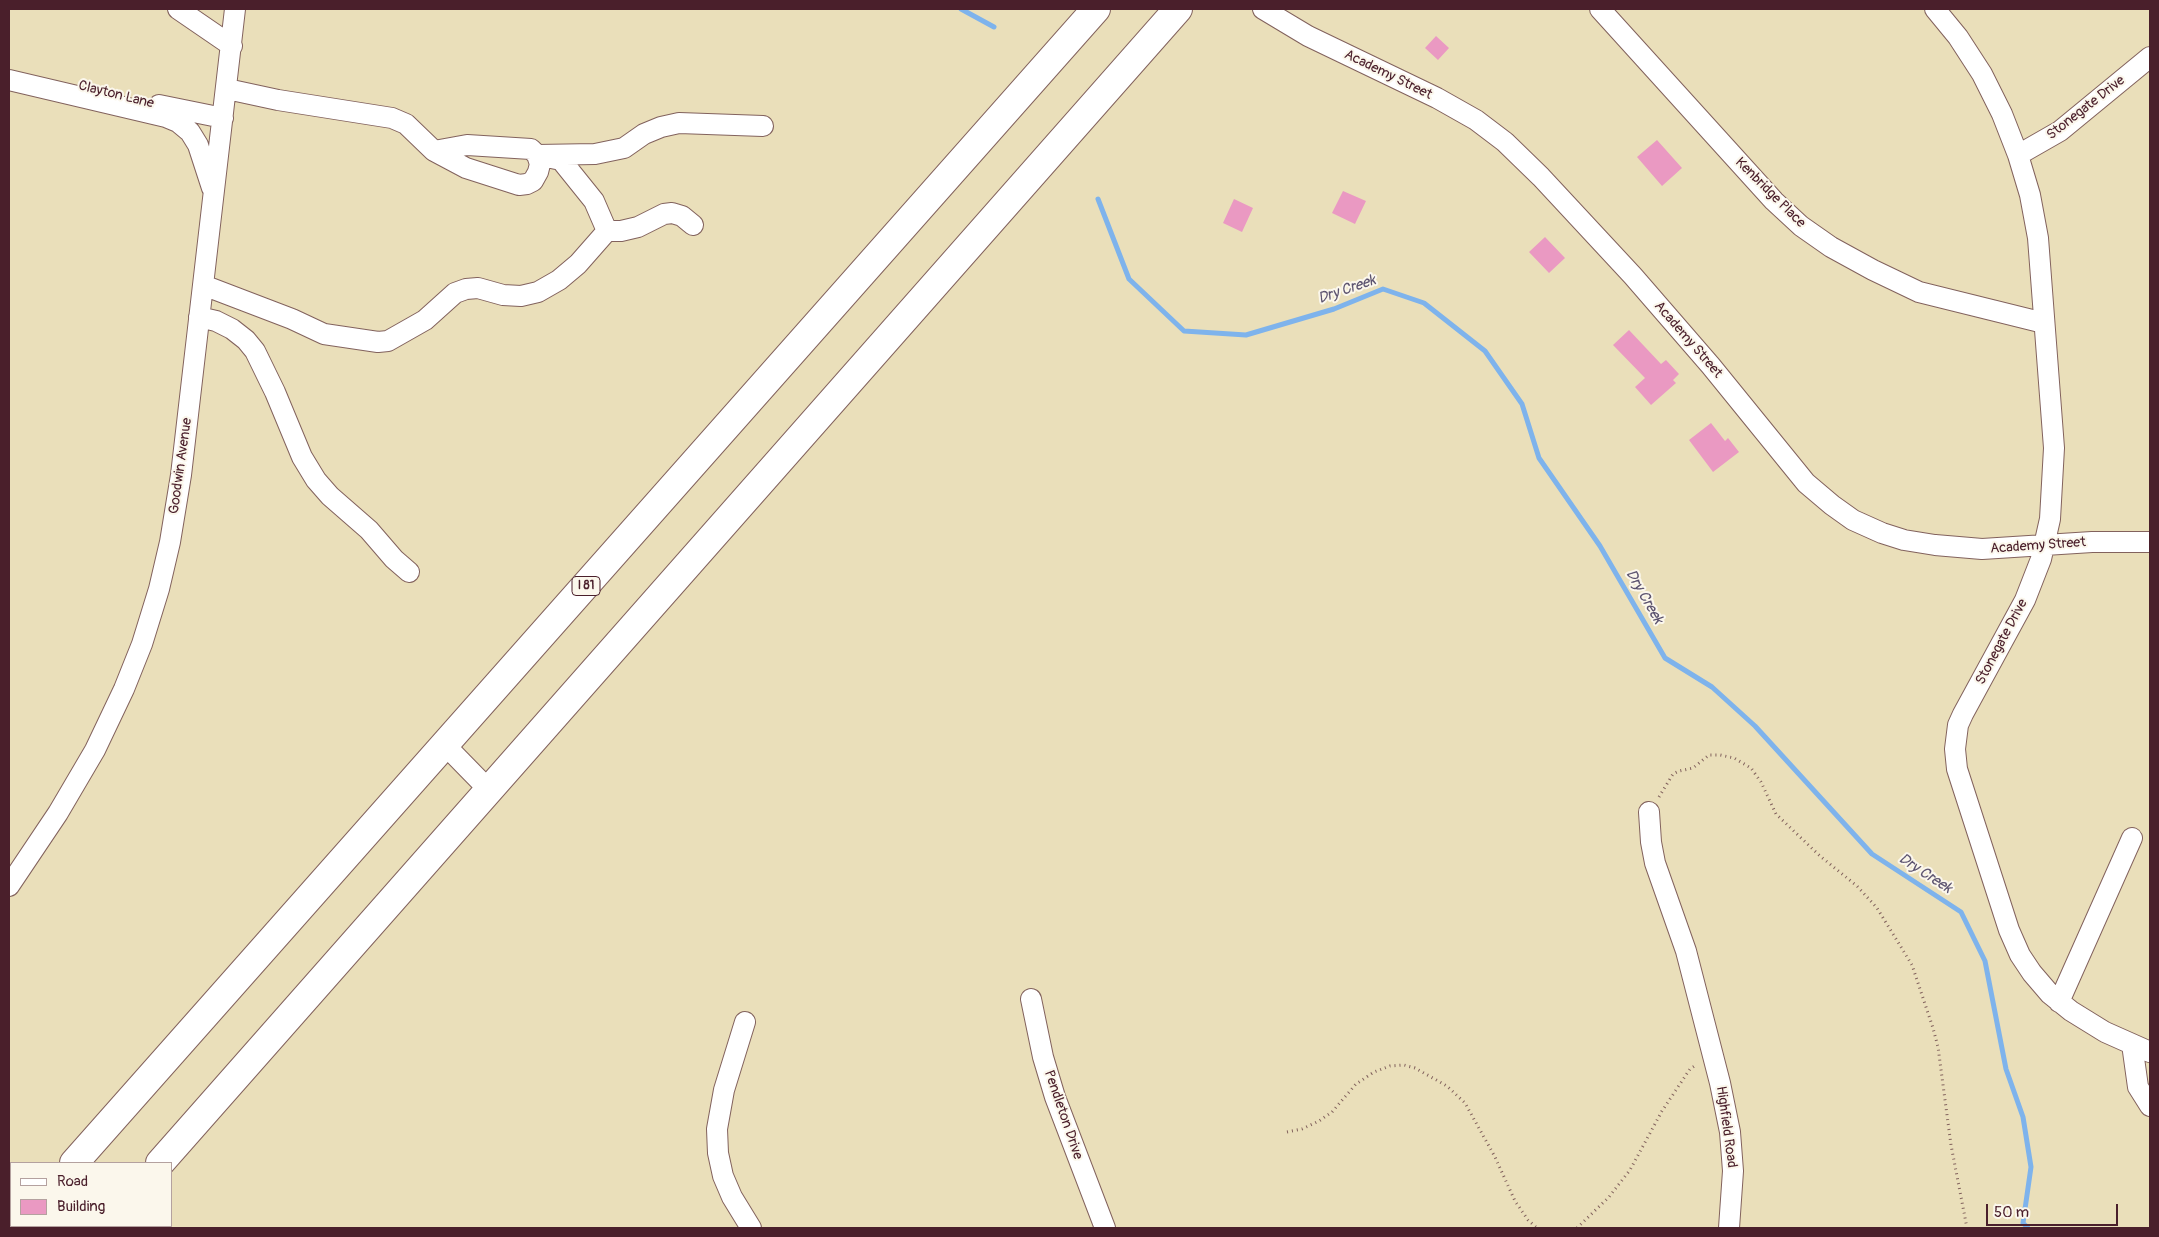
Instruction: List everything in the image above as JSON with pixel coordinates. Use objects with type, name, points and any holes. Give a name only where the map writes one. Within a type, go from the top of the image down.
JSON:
[{"type":"highway","name":"I 81","points":[[75,1162],[1096,9]]},
{"type":"highway","points":[[161,1162],[1174,13]]},
{"type":"street","points":[[178,9],[232,46]]},
{"type":"street","name":"Goodwin Avenue","points":[[9,886],[58,813],[95,750],[124,689],[142,644],[159,589],[170,542],[181,475],[235,9]]},
{"type":"street","name":"Academy Street","points":[[1263,9],[1308,36],[1476,120],[1505,142],[1541,177],[1633,276],[1711,366],[1806,483],[1853,520],[1882,533],[1904,540],[1982,549],[2092,542],[2150,542]]},
{"type":"street","name":"Kenbridge Place","points":[[1600,9],[1774,201],[1808,231],[1831,247],[1919,292],[2044,323]]},
{"type":"street","name":"Stonegate Drive","points":[[1936,9],[1958,37],[1982,74],[2002,114],[2018,155],[2030,195],[2038,238],[2054,448],[2052,504],[2044,546],[2025,600],[1962,714],[1958,725],[1955,749],[1957,769],[2009,930],[2020,955],[2032,973],[2059,1002],[2105,1032],[2141,1048]]},
{"type":"street","name":"Stonegate Drive","points":[[2018,155],[2060,132],[2150,57]]},
{"type":"street","name":"Clayton Lane","points":[[9,68],[162,106],[223,118]]},
{"type":"street","points":[[9,80],[166,117],[178,122],[190,132],[198,146],[214,195]]},
{"type":"street","points":[[227,89],[278,100],[392,118],[406,124],[434,151],[466,168],[519,185],[533,181],[540,164],[537,155]]},
{"type":"street","points":[[537,155],[613,152],[624,148],[644,134],[661,126],[679,123],[763,126]]},
{"type":"street","points":[[434,151],[467,145],[531,150],[537,155],[561,160],[594,201],[607,231]]},
{"type":"street","points":[[203,285],[292,319],[324,334],[378,342],[388,341],[425,320],[455,293],[466,289],[478,288],[503,295],[521,296],[538,292],[559,280],[578,264],[607,231],[621,231],[638,227],[664,214],[672,213],[682,216],[693,225]]},
{"type":"street","points":[[199,317],[216,321],[232,329],[246,340],[255,351],[275,392],[302,457],[316,480],[330,496],[369,530],[394,559],[409,572]]},
{"type":"street","points":[[445,745],[489,790]]},
{"type":"street","name":"Highfield Road","points":[[1649,812],[1651,842],[1656,863],[1686,950],[1714,1057],[1730,1132],[1732,1210],[1729,1228]]},
{"type":"street","points":[[2059,1002],[2132,838]]},
{"type":"street","name":"Pendleton Drive","points":[[1031,999],[1043,1057],[1055,1097],[1105,1228]]},
{"type":"street","points":[[745,1022],[724,1090],[717,1129],[717,1145],[723,1176],[732,1197],[751,1228]]},
{"type":"street","points":[[2141,1048],[2138,1087],[2150,1106]]},
{"type":"path","points":[[1649,812],[1674,774],[1679,770],[1693,768],[1709,755],[1734,758],[1751,768],[1762,782],[1776,814],[1820,856],[1857,886],[1877,908],[1912,966],[1933,1028],[1938,1047],[1947,1116],[1967,1228]]},
{"type":"path","points":[[1577,1228],[1609,1197],[1630,1170],[1662,1111],[1690,1069],[1698,1063],[1714,1057]]},
{"type":"path","points":[[1287,1132],[1302,1129],[1319,1121],[1332,1112],[1356,1084],[1374,1072],[1390,1066],[1404,1065],[1415,1068],[1447,1086],[1465,1103],[1495,1157],[1515,1201],[1528,1220],[1537,1228]]},
{"type":"building","points":[[1436,36],[1449,48],[1438,60],[1425,48]]},
{"type":"building","points":[[1657,140],[1682,168],[1662,186],[1637,157]]},
{"type":"building","points":[[1343,191],[1366,201],[1355,224],[1332,213]]},
{"type":"building","points":[[1234,199],[1253,208],[1242,232],[1223,223]]},
{"type":"building","points":[[1545,237],[1565,258],[1549,273],[1529,252]]},
{"type":"building","points":[[1629,330],[1661,364],[1666,360],[1679,374],[1673,380],[1676,383],[1651,405],[1635,387],[1645,378],[1613,345]]},
{"type":"building","points":[[1711,423],[1725,441],[1728,438],[1739,452],[1713,472],[1689,440]]},
{"type":"waterway","name":"Dry Creek","points":[[961,9],[994,27]]},
{"type":"waterway","name":"Dry Creek","points":[[1098,199],[1129,279],[1184,331],[1246,335],[1334,309],[1383,289],[1424,303],[1485,351],[1522,404],[1539,458],[1600,546],[1665,658],[1712,687],[1755,726],[1872,854],[1961,912],[1985,961],[2006,1069],[2023,1117],[2031,1167],[2023,1223],[2028,1228]]}]
